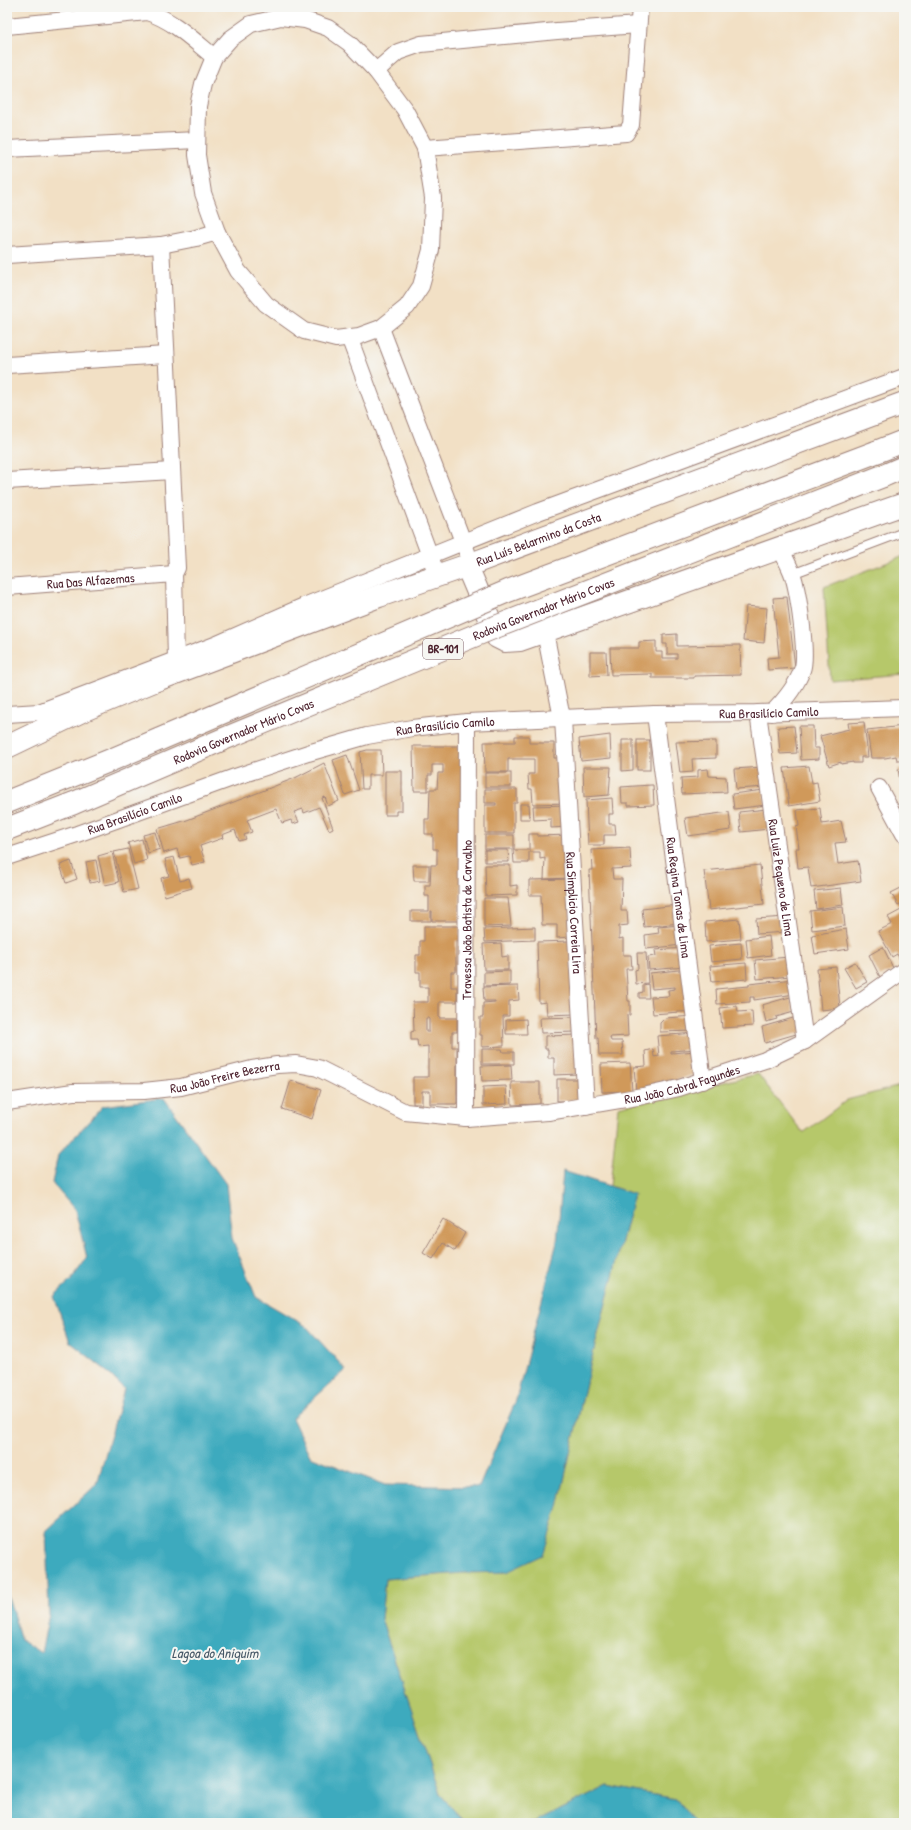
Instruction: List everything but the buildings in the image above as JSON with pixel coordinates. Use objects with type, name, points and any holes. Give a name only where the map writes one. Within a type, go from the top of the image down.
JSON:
[{"type":"main road","name":"Rua Luís Belarmino da Costa","points":[[904,403],[471,564],[469,571],[497,637],[505,641],[520,640],[904,504]]},
{"type":"main road","name":"Rodovia Governador Mário Covas","points":[[7,802],[111,760],[508,591],[904,441]]},
{"type":"main road","name":"Rodovia Governador Mário Covas","points":[[7,829],[74,803],[226,738],[493,628],[904,467]]},
{"type":"main road","points":[[7,747],[84,710],[433,566],[471,564]]},
{"type":"street","points":[[425,148],[626,133],[631,125],[640,7]]},
{"type":"street","points":[[7,26],[147,12],[160,16],[170,22],[214,57]]},
{"type":"street","points":[[281,12],[328,28],[349,43],[376,71],[405,110],[425,148],[433,198],[431,250],[422,286],[407,307],[382,328],[359,336],[336,339],[304,331],[266,304],[238,271],[217,232],[202,193],[197,140],[198,106],[203,84],[214,57],[230,39],[251,24],[281,12]]},
{"type":"street","points":[[376,71],[398,52],[421,44],[638,25]]},
{"type":"street","points":[[7,149],[197,140]]},
{"type":"street","points":[[7,255],[161,244],[189,240],[217,232]]},
{"type":"street","points":[[161,244],[177,568],[174,574],[176,660]]},
{"type":"street","points":[[382,328],[464,542],[471,564]]},
{"type":"street","points":[[350,337],[433,566]]},
{"type":"street","points":[[7,365],[166,355]]},
{"type":"street","points":[[7,714],[39,712],[245,633],[304,606],[433,566],[464,542],[538,512],[904,377]]},
{"type":"street","points":[[7,481],[172,471]]},
{"type":"street","points":[[765,713],[786,699],[803,669],[803,636],[792,574],[780,548]]},
{"type":"street","name":"Rua Das Alfazemas","points":[[7,587],[174,574]]},
{"type":"street","name":"Rua Simplicio Correia Lira","points":[[546,632],[563,719],[586,1106]]},
{"type":"street","name":"Rua Brasilício Camilo","points":[[7,857],[77,834],[235,777],[367,736],[412,728],[467,722],[655,714],[765,713],[904,708]]},
{"type":"street","name":"Rua Luiz Pequeno de Lima","points":[[765,713],[805,1041]]},
{"type":"street","name":"Rua Regina Tomas de Lima","points":[[655,714],[703,1081]]},
{"type":"street","name":"Travessa João Batista de Carvalho","points":[[466,1118],[467,722]]},
{"type":"street","points":[[879,788],[904,834]]},
{"type":"street","name":"Rua João Cabral Fagundes","points":[[433,1116],[466,1118],[548,1112],[643,1096],[703,1081],[765,1060],[805,1041],[904,970]]},
{"type":"street","name":"Rua João Freire Bezerra","points":[[7,1102],[73,1092],[144,1091],[181,1087],[252,1069],[296,1064],[318,1068],[405,1112],[433,1116]]},
{"type":"lane","points":[[792,574],[904,532]]},
{"type":"green space","points":[[904,556],[904,674],[830,680],[824,587]]},
{"type":"green space","points":[[758,1074],[803,1133],[847,1100],[904,1085],[904,1823],[695,1823],[676,1799],[608,1786],[534,1823],[465,1823],[440,1794],[381,1619],[385,1579],[462,1573],[507,1572],[558,1507],[590,1365],[634,1194],[610,1186],[618,1107]]},
{"type":"water","name":"Lagoa do Aniquim","points":[[164,1098],[226,1184],[232,1238],[256,1297],[306,1326],[346,1370],[292,1418],[310,1456],[385,1485],[479,1487],[516,1400],[557,1242],[563,1171],[634,1194],[590,1365],[558,1507],[543,1555],[507,1572],[462,1573],[385,1579],[381,1619],[440,1794],[465,1823],[7,1823],[7,1593],[21,1640],[41,1653],[49,1614],[46,1531],[97,1484],[124,1389],[103,1368],[70,1342],[54,1296],[71,1280],[87,1258],[75,1210],[52,1183],[58,1155],[103,1106]]},
{"type":"water","points":[[608,1786],[676,1799],[695,1823],[534,1823]]}]
